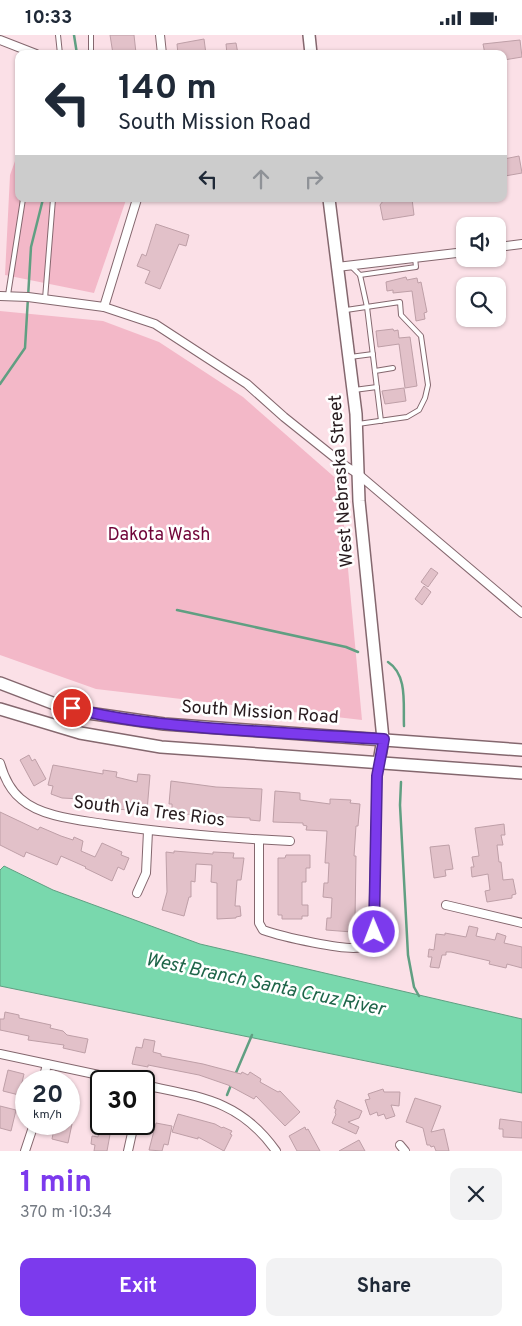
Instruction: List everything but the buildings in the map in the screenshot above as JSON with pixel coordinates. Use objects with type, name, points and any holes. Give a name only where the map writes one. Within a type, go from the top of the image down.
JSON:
[{"type":"main road","points":[[309,35],[311,50]]},
{"type":"main road","name":"West Nebraska Street","points":[[330,202],[353,390],[359,501],[369,613],[384,739],[379,762]]},
{"type":"main road","name":"South Mission Road","points":[[0,683],[55,704],[88,713],[164,724],[522,750]]},
{"type":"main road","points":[[0,709],[80,733],[161,747],[278,757],[379,762],[522,773]]},
{"type":"main road","points":[[125,740],[128,719]]},
{"type":"street","points":[[160,35],[162,50]]},
{"type":"street","points":[[0,41],[25,50]]},
{"type":"street","points":[[104,307],[136,202]]},
{"type":"street","points":[[506,246],[522,244]]},
{"type":"street","points":[[337,267],[456,252]]},
{"type":"street","points":[[4,296],[45,299],[104,307],[155,324],[248,384],[284,417],[358,474],[522,613]]},
{"type":"street","points":[[259,840],[259,923],[263,930],[336,947],[361,947],[366,945],[374,932],[377,776],[379,762]]},
{"type":"street","name":"South Via Tres Rios","points":[[0,763],[11,789],[21,800],[37,809],[69,819],[148,831],[290,841]]},
{"type":"street","points":[[137,893],[146,873],[148,831]]},
{"type":"street","points":[[446,905],[522,923]]},
{"type":"street","points":[[0,1054],[90,1073]]},
{"type":"street","points":[[46,1070],[47,1064]]},
{"type":"street","points":[[155,1087],[200,1097],[224,1105],[254,1125],[276,1151]]},
{"type":"street","points":[[25,1151],[30,1135]]},
{"type":"street","points":[[128,1151],[132,1135]]},
{"type":"lane","points":[[58,35],[60,50]]},
{"type":"lane","points":[[90,35],[91,50]]},
{"type":"lane","points":[[4,296],[22,202]]},
{"type":"lane","points":[[45,299],[53,202]]},
{"type":"lane","points":[[360,275],[416,267],[415,258]]},
{"type":"lane","points":[[351,266],[360,275],[373,354],[381,421]]},
{"type":"lane","points":[[343,311],[400,302],[401,315],[421,336],[428,385],[425,398],[419,410],[407,417],[356,425]]},
{"type":"lane","points":[[349,357],[373,354]]},
{"type":"lane","points":[[375,371],[393,369]]},
{"type":"lane","points":[[353,390],[377,387]]},
{"type":"green space","points":[[15,161],[15,202],[125,202],[94,293],[5,275],[10,175]]},
{"type":"green space","name":"Dakota Wash","points":[[0,311],[103,321],[159,342],[243,397],[340,482],[362,720],[96,689],[0,655]]},
{"type":"water","name":"West Branch Santa Cruz River","points":[[4,866],[53,890],[200,944],[522,1019],[522,1093],[0,986],[0,870]]},
{"type":"waterway","name":"Dakota Wash","points":[[74,35],[76,50]]},
{"type":"waterway","name":"Dakota Wash","points":[[0,384],[25,348],[31,247],[42,202]]},
{"type":"waterway","points":[[177,610],[346,647],[358,652]]},
{"type":"waterway","points":[[388,662],[399,675],[402,682],[404,726]]},
{"type":"waterway","points":[[401,782],[400,805],[408,955],[414,987],[419,996]]},
{"type":"waterway","points":[[235,1075],[252,1035]]},
{"type":"waterway","points":[[227,1095],[231,1085]]},
{"type":"route","points":[[72,708],[88,713],[164,724],[384,739],[377,776],[373,905],[374,932]]}]
